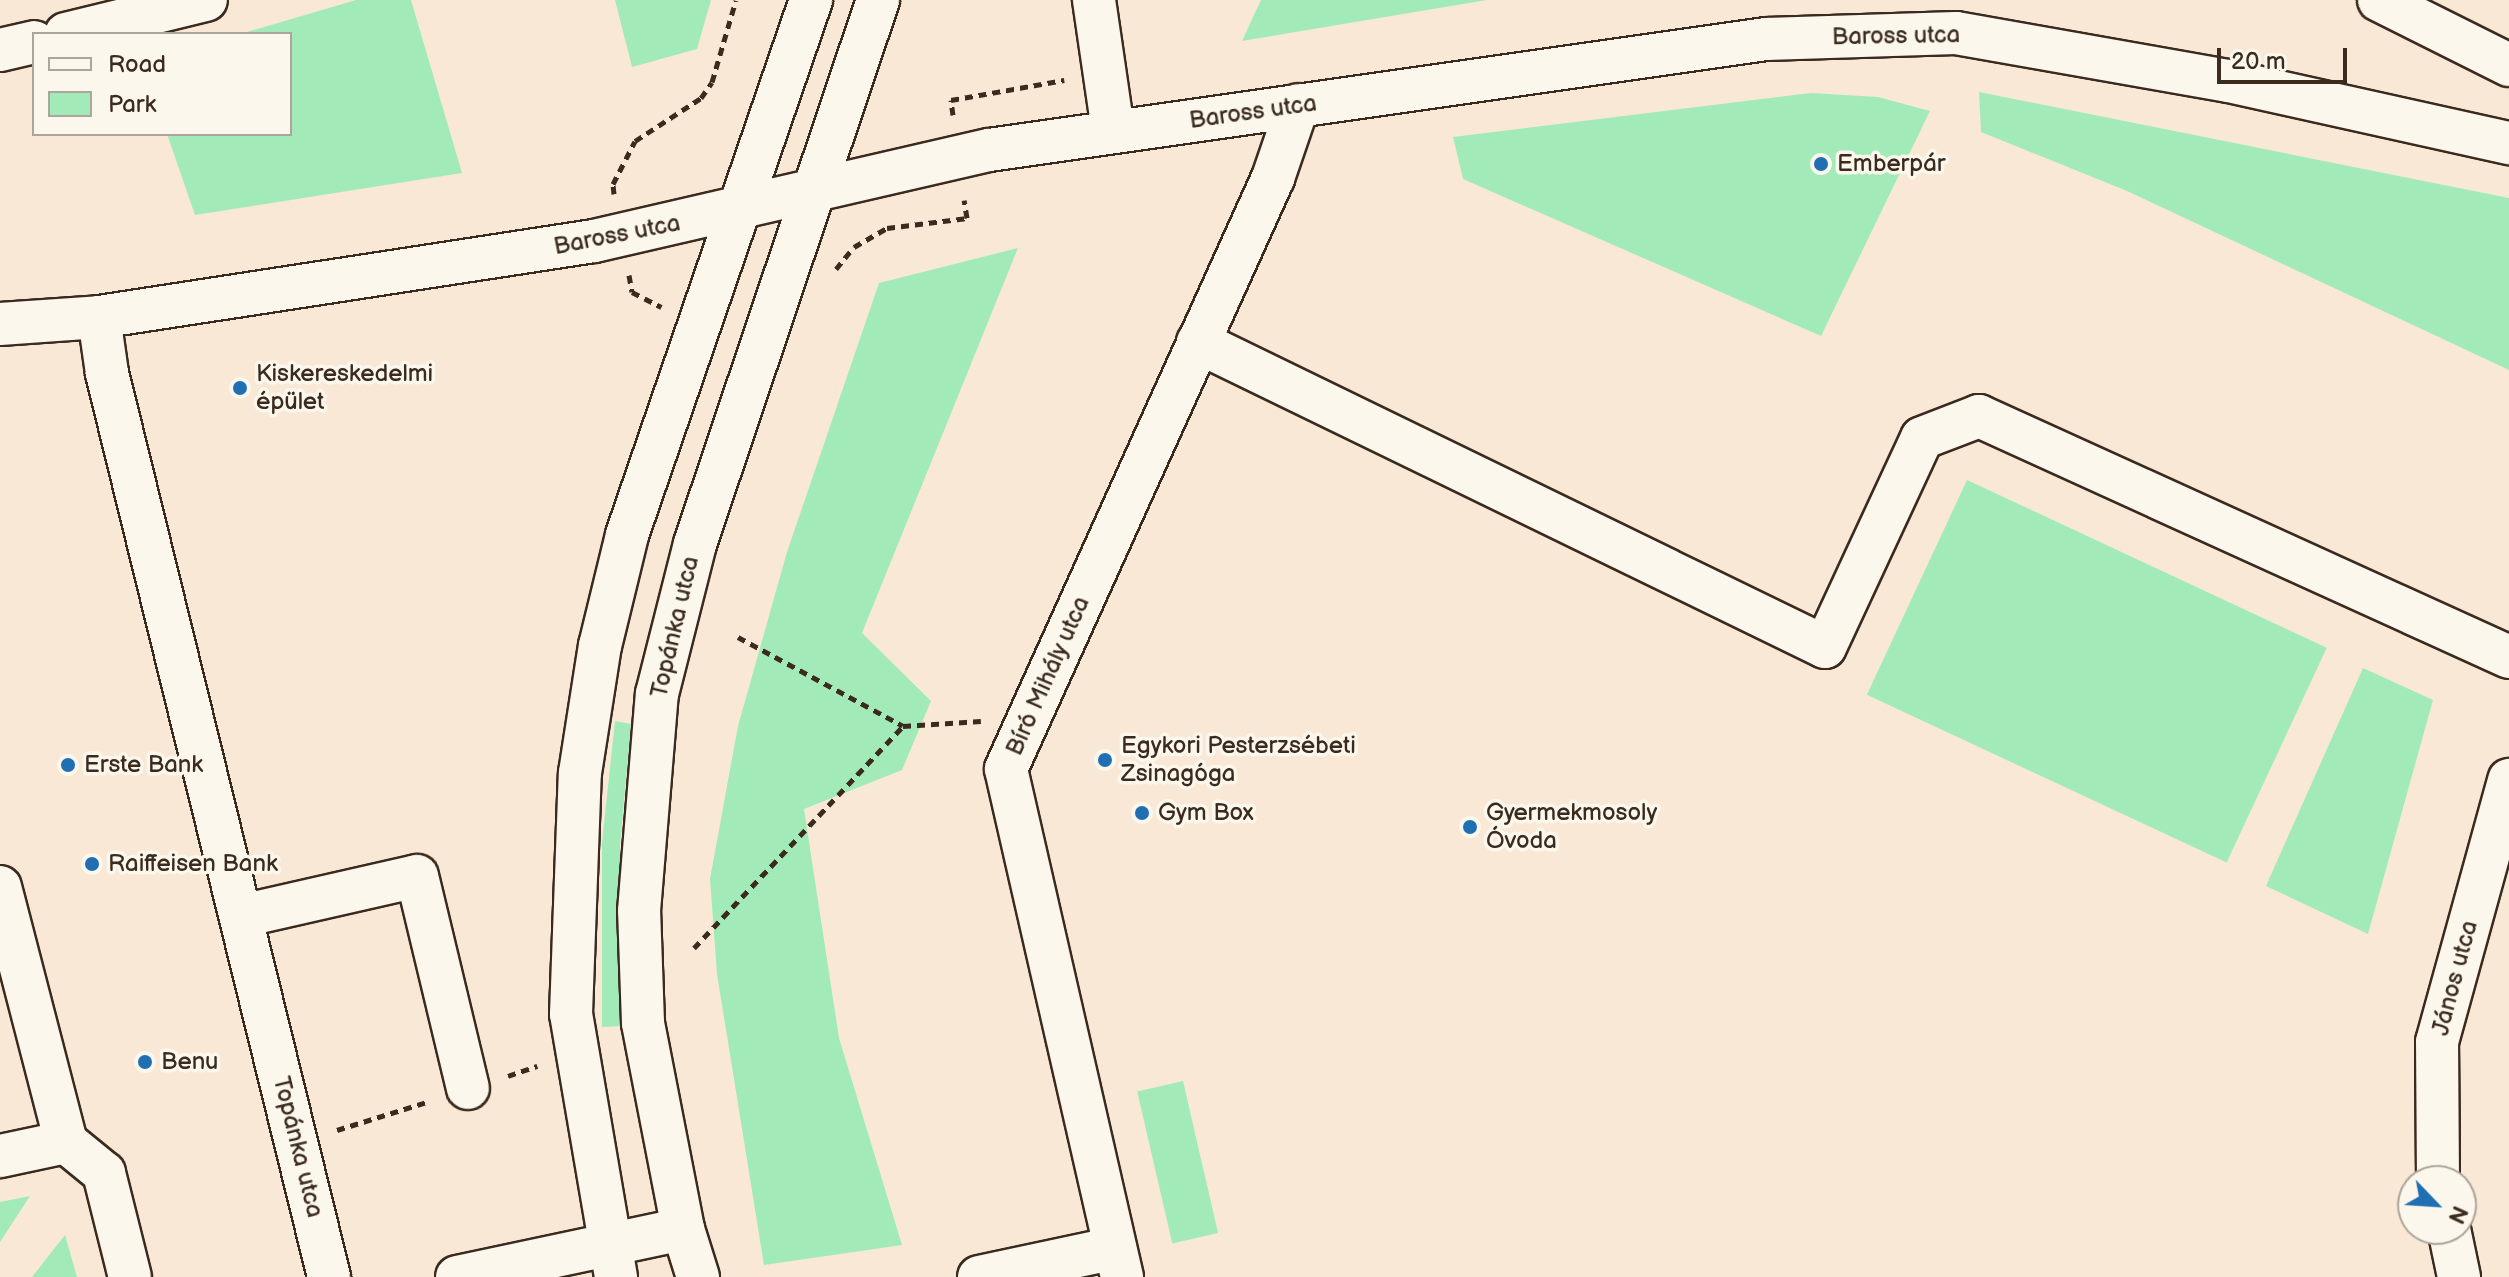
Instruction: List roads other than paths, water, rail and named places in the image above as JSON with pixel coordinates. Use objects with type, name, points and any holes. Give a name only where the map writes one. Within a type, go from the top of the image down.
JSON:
[{"type":"street","points":[[74,32],[206,0]]},
{"type":"street","points":[[612,1262],[571,1014],[580,773],[600,646],[627,535],[811,0]]},
{"type":"street","name":"Topánka utca","points":[[698,1277],[683,1229],[643,1023],[639,911],[653,724],[695,544],[810,191],[878,0]]},
{"type":"street","points":[[1094,0],[1113,131]]},
{"type":"street","points":[[2379,0],[2509,65]]},
{"type":"street","name":"Baross utca","points":[[0,324],[99,317],[594,241],[737,211],[989,150],[1766,39],[1963,16],[2229,81],[2509,143]]},
{"type":"street","points":[[0,50],[32,42]]},
{"type":"street","name":"Bíró Mihály utca","points":[[1118,1262],[1006,769],[1273,178],[1298,105]]},
{"type":"street","name":"Topánka utca","points":[[99,317],[107,373],[329,1277]]},
{"type":"street","points":[[1198,342],[1825,647],[1922,438],[1979,416],[2509,657]]},
{"type":"street","name":"János utca","points":[[2438,1165],[2437,1042],[2509,780]]},
{"type":"street","points":[[241,916],[417,876],[468,1088]]},
{"type":"street","points":[[0,887],[66,1142],[104,1173],[130,1277]]},
{"type":"street","points":[[0,1156],[66,1142]]},
{"type":"street","points":[[457,1277],[612,1262],[683,1229]]},
{"type":"street","points":[[2452,1245],[2459,1277]]},
{"type":"street","points":[[979,1277],[1118,1262]]},
{"type":"place","name":"Emberpár","points":[[1821,164]]},
{"type":"place","name":"Kiskereskedelmi épület","points":[[240,388]]},
{"type":"place","name":"Egykori Pesterzsébeti Zsinagóga","points":[[1105,760]]},
{"type":"place","name":"Erste Bank","points":[[68,765]]},
{"type":"place","name":"Gym Box","points":[[1142,813]]},
{"type":"place","name":"Gyermekmosoly Óvoda","points":[[1470,827]]},
{"type":"place","name":"Raiffeisen Bank","points":[[92,864]]},
{"type":"place","name":"Benu","points":[[145,1062]]}]
